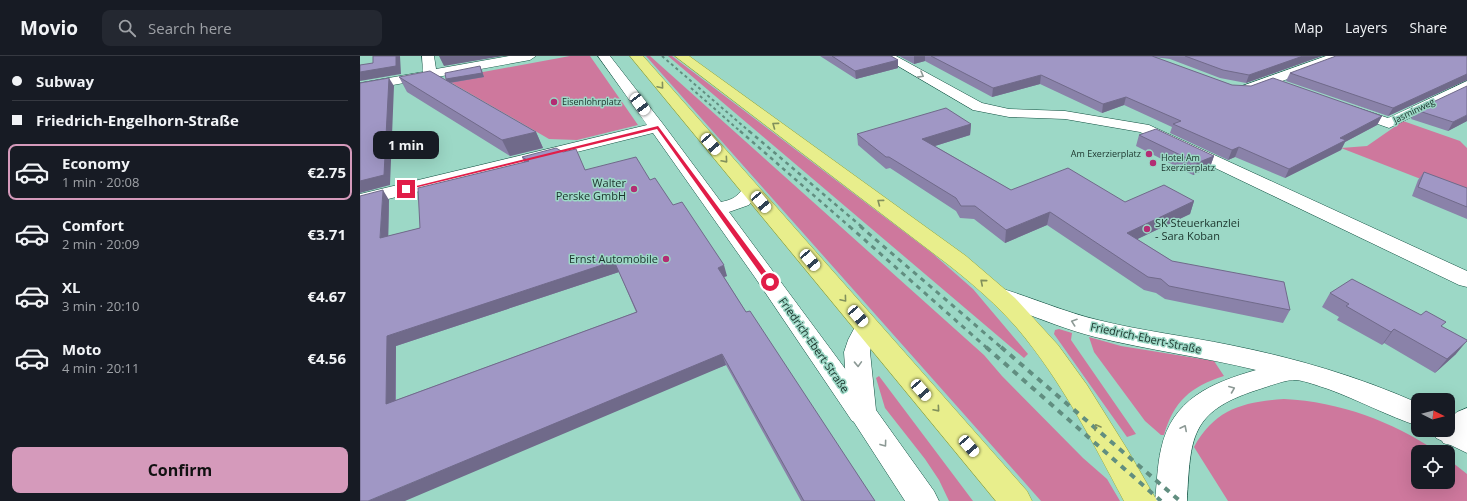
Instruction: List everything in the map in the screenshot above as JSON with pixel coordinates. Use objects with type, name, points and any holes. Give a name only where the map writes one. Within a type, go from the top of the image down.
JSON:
[{"type":"main road","points":[[636,56],[1016,501]]},
{"type":"main road","name":"Friedrich-Ebert-Straße","points":[[681,56],[958,260],[1000,296],[1034,332],[1074,388],[1141,501]]},
{"type":"street","points":[[428,56],[430,74]]},
{"type":"street","points":[[360,86],[530,56]]},
{"type":"street","name":"Friedrich-Ebert-Straße","points":[[604,56],[718,210],[923,501]]},
{"type":"street","points":[[887,56],[978,107],[1010,113],[1059,114],[1144,128],[1467,280]]},
{"type":"street","points":[[1236,89],[1247,89],[1338,56]]},
{"type":"street","points":[[1270,81],[1292,89]]},
{"type":"street","name":"Jasminweg","points":[[1337,105],[1389,123],[1467,85]]},
{"type":"street","points":[[360,200],[658,128]]},
{"type":"street","points":[[718,210],[742,201],[751,190]]},
{"type":"street","name":"Friedrich-Ebert-Straße","points":[[1000,296],[1094,328],[1173,345],[1229,354],[1345,384],[1411,412]]},
{"type":"street","points":[[862,413],[857,352],[860,340],[867,327]]},
{"type":"street","points":[[1171,501],[1178,439],[1190,416],[1204,404],[1224,392],[1245,384],[1295,370]]},
{"type":"shaded area","name":"Eisenlohrplatz","points":[[570,56],[590,56],[638,125],[577,140],[549,139],[445,79]]},
{"type":"shaded area","points":[[646,56],[650,56],[984,355],[1002,376],[1083,458],[1107,479],[1120,501],[1041,501]]},
{"type":"shaded area","points":[[668,56],[672,56],[932,253],[973,289],[1028,354],[1024,358]]},
{"type":"shaded area","points":[[1403,121],[1460,141],[1467,148],[1467,197],[1341,148],[1367,146]]},
{"type":"shaded area","points":[[1059,329],[1072,333],[1071,340],[1136,434],[1127,437],[1054,334],[1055,330]]},
{"type":"shaded area","points":[[1089,337],[1121,346],[1214,361],[1224,376],[1202,385],[1185,397],[1178,404],[1173,413],[1164,435],[1161,435],[1145,421],[1094,352]]},
{"type":"shaded area","points":[[879,376],[973,501],[949,501],[939,480],[925,459],[885,408],[876,378]]},
{"type":"shaded area","points":[[1284,399],[1326,404],[1365,415],[1402,431],[1427,445],[1411,445],[1411,489],[1455,489],[1455,465],[1467,474],[1467,501],[1228,501],[1194,447],[1202,434],[1221,416],[1243,405]]},
{"type":"building","points":[[373,56],[396,56],[396,66],[360,72],[360,65],[373,63]]},
{"type":"building","points":[[832,56],[891,56],[898,60],[855,71]]},
{"type":"building","points":[[931,56],[1152,56],[1232,85],[1251,86],[1273,78],[1382,116],[1340,138],[1346,140],[1289,169],[1239,147],[1232,150],[1173,124],[1181,121],[1126,97],[1103,104],[1041,75],[993,88]]},
{"type":"building","points":[[1185,56],[1303,56],[1249,75],[1223,70]]},
{"type":"building","points":[[1336,56],[1467,56],[1467,74],[1393,108],[1290,73]]},
{"type":"building","points":[[480,66],[482,73],[446,79],[445,73]]},
{"type":"building","points":[[430,71],[536,132],[502,140],[399,77]]},
{"type":"building","points":[[389,78],[384,175],[360,181],[360,83]]},
{"type":"building","points":[[1467,86],[1467,115],[1453,122],[1416,110]]},
{"type":"building","points":[[946,108],[971,124],[922,139],[1011,190],[1068,168],[1125,202],[1164,185],[1194,201],[1127,233],[1172,261],[1284,282],[1290,310],[1169,286],[1161,279],[1148,277],[1050,212],[1006,230],[975,206],[961,206],[956,198],[889,157],[886,157],[857,134]]},
{"type":"building","points":[[1156,129],[1214,156],[1197,163],[1139,135]]},
{"type":"building","points":[[556,148],[563,152],[576,149],[585,170],[636,157],[650,180],[655,178],[673,205],[682,202],[724,265],[718,268],[746,312],[750,311],[875,501],[804,501],[722,354],[368,501],[360,501],[360,196],[383,190],[380,238],[420,228],[418,188],[529,161],[522,157]],"holes":[[[614,261],[637,312],[386,404],[387,336]]]},
{"type":"building","points":[[1424,172],[1467,188],[1467,207],[1418,187]]},
{"type":"building","points":[[1352,279],[1421,315],[1426,311],[1446,322],[1441,326],[1467,341],[1447,359],[1394,329],[1391,332],[1346,306],[1349,304],[1330,293]]},
{"type":"railway","points":[[662,56],[750,132]]},
{"type":"railway","points":[[691,88],[741,132]]},
{"type":"railway","points":[[740,131],[850,227]]},
{"type":"railway","points":[[749,131],[862,227]]},
{"type":"railway","points":[[849,226],[987,348]]},
{"type":"railway","points":[[860,226],[1002,348]]},
{"type":"railway","points":[[986,347],[1161,501]]},
{"type":"railway","points":[[1001,347],[1180,501]]},
{"type":"place","name":"Eisenlohrplatz","points":[[554,102]]},
{"type":"place","name":"Am Exerzierplatz","points":[[1149,154]]},
{"type":"place","name":"Hotel Am Exerzierplatz","points":[[1153,163]]},
{"type":"place","name":"Walter Perske GmbH","points":[[634,189]]},
{"type":"place","name":"SK Steuerkanzlei - Sara Koban","points":[[1147,229]]},
{"type":"place","name":"Ernst Automobile","points":[[666,259]]},
{"type":"route","points":[[406,189],[658,128],[770,282]]}]
